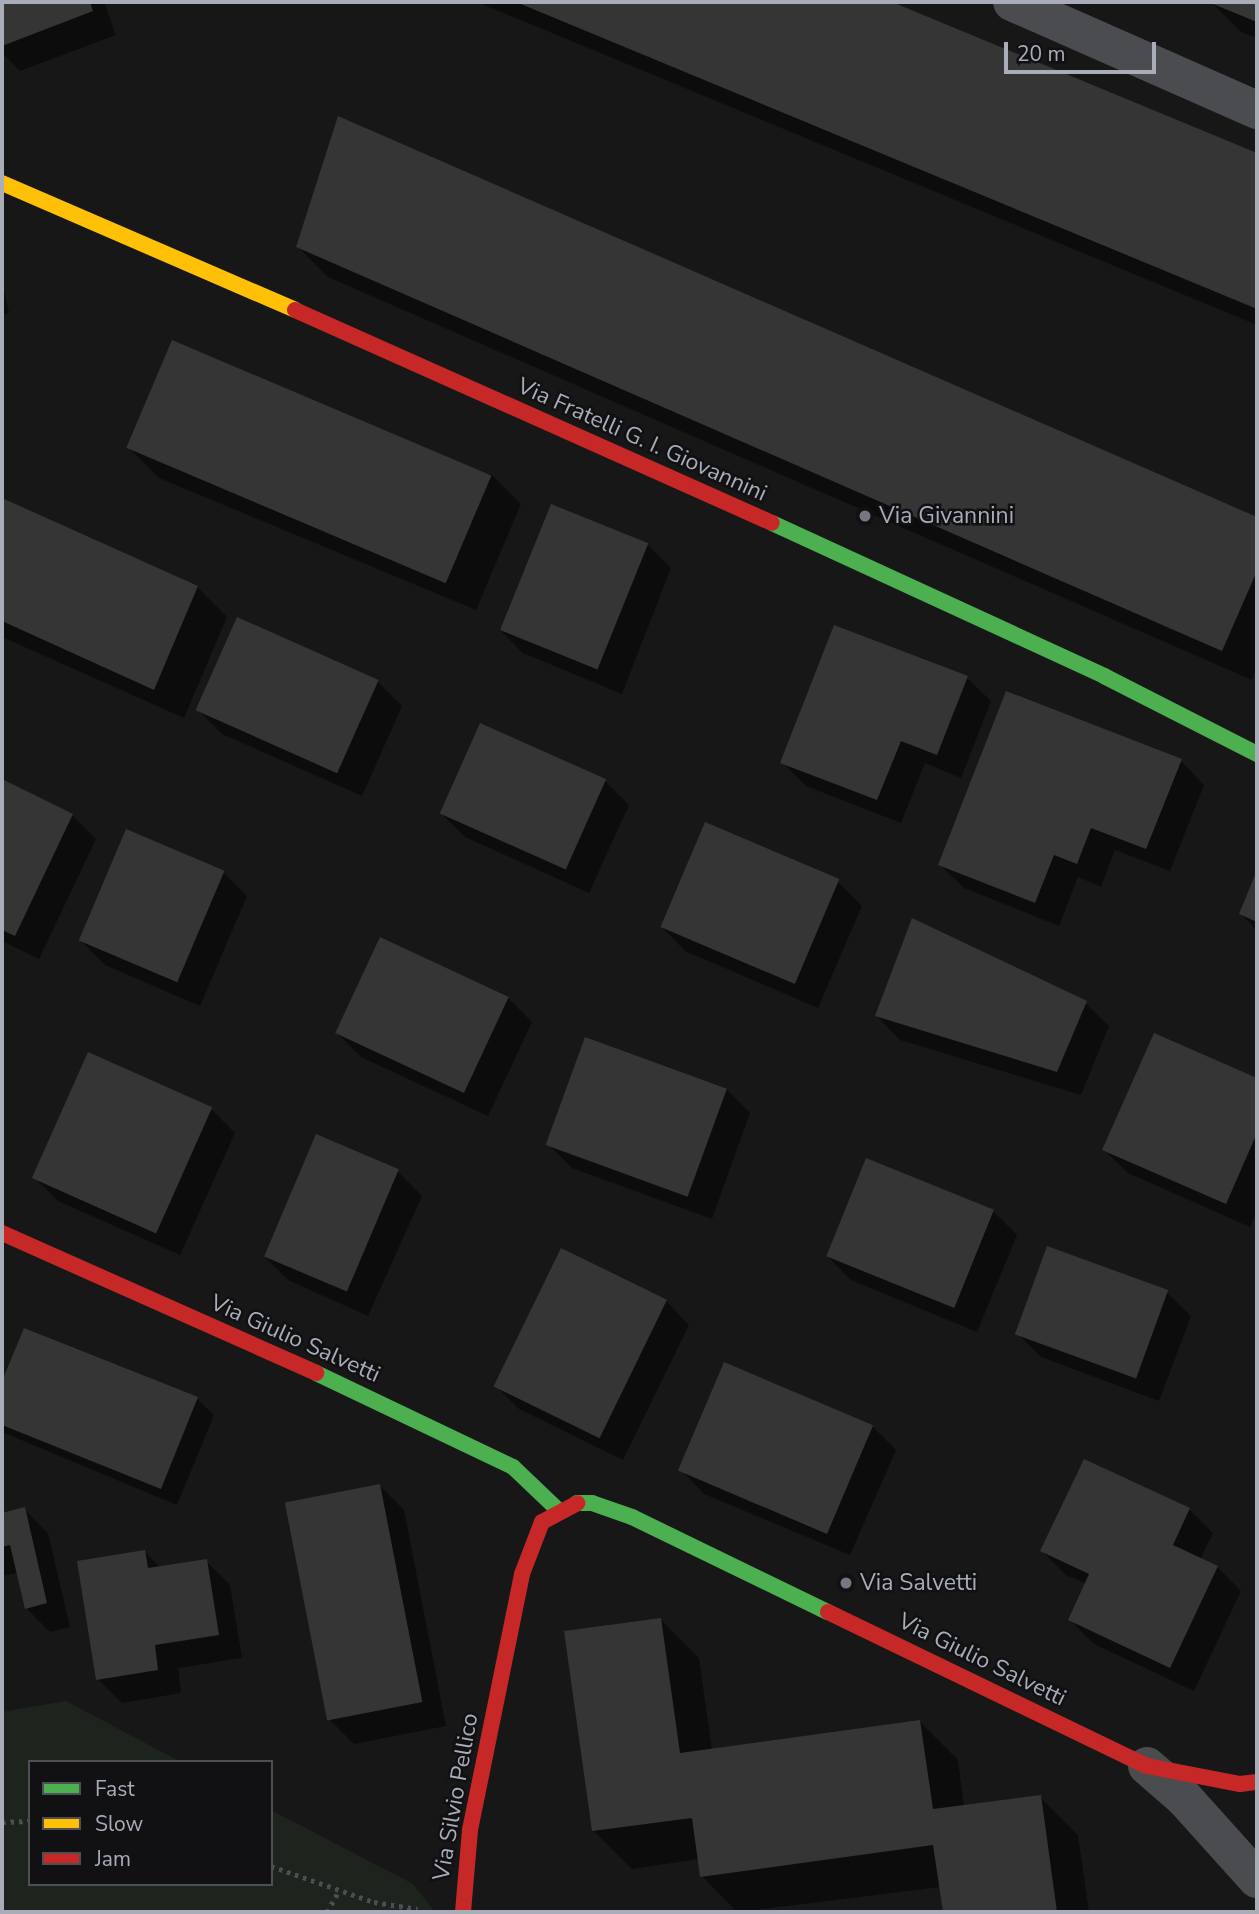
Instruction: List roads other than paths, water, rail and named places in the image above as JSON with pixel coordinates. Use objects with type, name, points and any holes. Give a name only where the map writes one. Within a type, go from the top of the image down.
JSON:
[{"type":"street","points":[[1012,2],[1257,110]]},
{"type":"street","name":"Via Fratelli G. I. Giovannini","points":[[2,183],[606,446],[1104,676],[1257,754]]},
{"type":"street","name":"Via Giulio Salvetti","points":[[2,1233],[370,1397],[501,1461],[532,1481],[556,1508],[570,1503],[608,1507],[1147,1766],[1240,1784],[1257,1782]]},
{"type":"street","name":"Via Silvio Pellico","points":[[462,1907],[499,1689],[532,1540],[556,1508]]},
{"type":"street","points":[[1147,1766],[1257,1877]]},
{"type":"place","name":"Via Givannini","points":[[865,516]]},
{"type":"place","name":"Via Salvetti","points":[[846,1583]]}]
